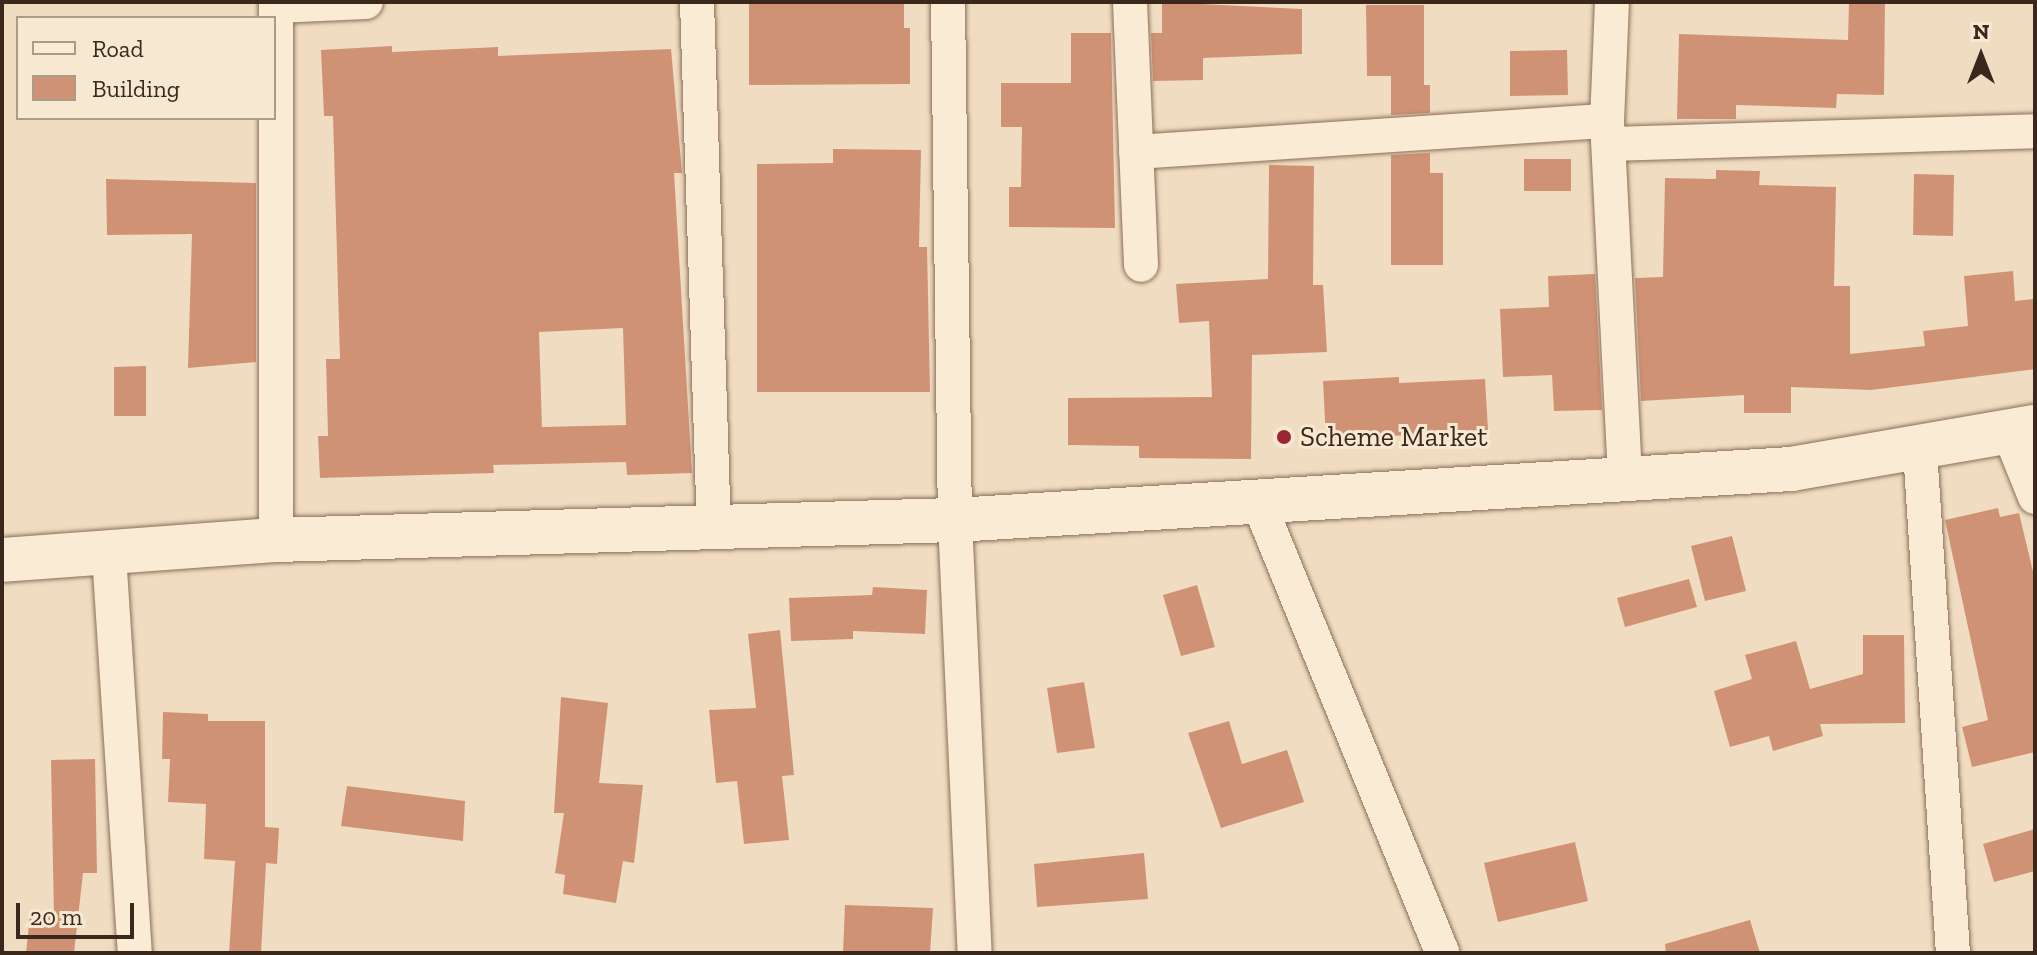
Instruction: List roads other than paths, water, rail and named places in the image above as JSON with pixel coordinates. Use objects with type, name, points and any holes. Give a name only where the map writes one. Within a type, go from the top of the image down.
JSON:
[{"type":"main road","points":[[2,560],[276,540],[714,531],[955,520],[1625,476],[1791,469],[2023,431]]},
{"type":"street","points":[[276,540],[276,4],[366,2]]},
{"type":"street","points":[[697,2],[714,531]]},
{"type":"street","points":[[948,2],[955,520],[975,953]]},
{"type":"street","points":[[1130,2],[1141,265]]},
{"type":"street","points":[[1612,2],[1608,132],[1625,476]]},
{"type":"street","points":[[1136,152],[1608,132],[2035,131]]},
{"type":"street","points":[[2023,431],[2035,497]]},
{"type":"street","points":[[1920,450],[1953,953]]},
{"type":"street","points":[[1258,501],[1442,953]]},
{"type":"street","points":[[109,554],[135,953]]},
{"type":"place","name":"Scheme Market","points":[[1284,437]]}]
